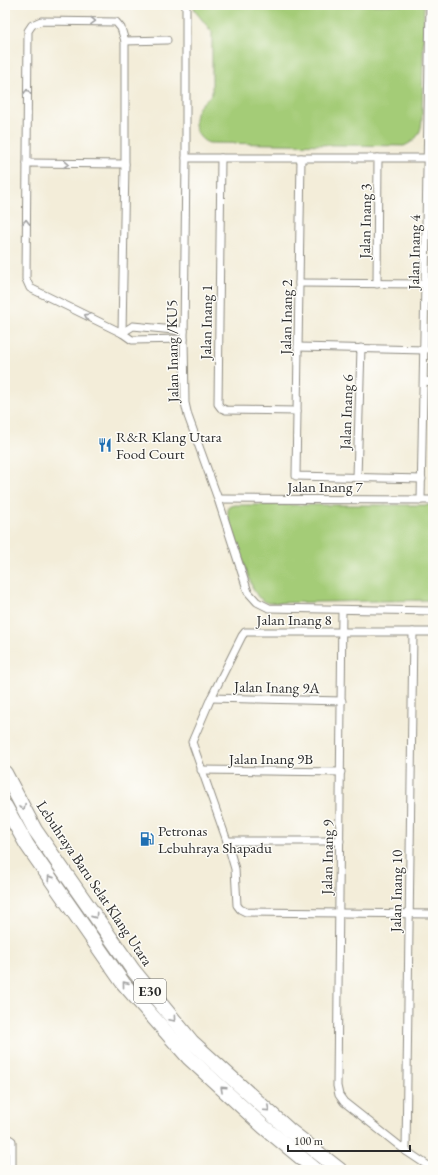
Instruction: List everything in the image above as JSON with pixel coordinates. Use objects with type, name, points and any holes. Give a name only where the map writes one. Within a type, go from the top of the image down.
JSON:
[{"type":"highway","name":"Lebuhraya Baru Selat Klang Utara","points":[[5,773],[39,836],[133,970],[187,1036],[289,1130],[340,1170]]},
{"type":"highway","name":"E30","points":[[5,806],[27,845],[123,983],[188,1057],[264,1126],[316,1170]]},
{"type":"street","name":"Jalan Inang /KU5","points":[[186,5],[184,331],[186,408],[218,499],[248,592],[257,602],[269,608],[433,611]]},
{"type":"street","name":"Jalan Inang 4","points":[[422,500],[426,284],[430,275],[430,5]]},
{"type":"street","points":[[122,333],[125,164],[125,41],[121,28],[116,22],[41,21],[32,25],[28,31],[26,279],[30,288],[122,333],[132,340],[184,339]]},
{"type":"street","points":[[125,41],[167,40]]},
{"type":"street","points":[[186,158],[378,158],[430,154]]},
{"type":"street","name":"Jalan Inang 1","points":[[221,158],[218,404],[221,408],[226,410],[297,411]]},
{"type":"street","name":"Jalan Inang 2","points":[[301,158],[296,476],[357,477]]},
{"type":"street","name":"Jalan Inang 3","points":[[377,284],[378,158]]},
{"type":"street","points":[[27,163],[125,164]]},
{"type":"street","points":[[299,283],[426,284]]},
{"type":"street","points":[[122,333],[133,326],[184,331]]},
{"type":"street","points":[[298,347],[425,350]]},
{"type":"street","name":"Jalan Inang 6","points":[[357,477],[362,348]]},
{"type":"street","points":[[424,381],[433,382]]},
{"type":"street","points":[[357,477],[422,479]]},
{"type":"street","name":"Jalan Inang 7","points":[[218,499],[433,500]]},
{"type":"street","name":"Jalan Inang 9","points":[[342,610],[337,1086],[339,1095],[344,1102],[406,1151]]},
{"type":"street","name":"Jalan Inang 8","points":[[211,698],[245,632],[433,632]]},
{"type":"street","name":"Jalan Inang 10","points":[[406,1151],[413,632]]},
{"type":"street","points":[[211,698],[192,742],[227,841],[235,869],[238,905],[240,909],[246,912],[433,914]]},
{"type":"street","name":"Jalan Inang 9A","points":[[211,698],[342,701]]},
{"type":"street","name":"Jalan Inang 9B","points":[[201,770],[341,772]]},
{"type":"street","points":[[227,841],[340,841]]},
{"type":"street","points":[[5,1138],[12,1141],[12,1170]]},
{"type":"street","points":[[406,1151],[433,1169]]},
{"type":"green space","points":[[193,5],[424,5],[422,122],[420,131],[416,138],[404,146],[209,143],[205,141],[196,130],[195,120],[201,104],[212,94],[212,32],[195,11]]},
{"type":"green space","points":[[234,505],[433,505],[433,600],[267,603],[258,597],[253,589],[228,516],[228,507]]},
{"type":"place","name":"R&R Klang Utara Food Court","points":[[105,445]]},
{"type":"place","name":"Petronas Lebuhraya Shapadu","points":[[147,839]]}]
